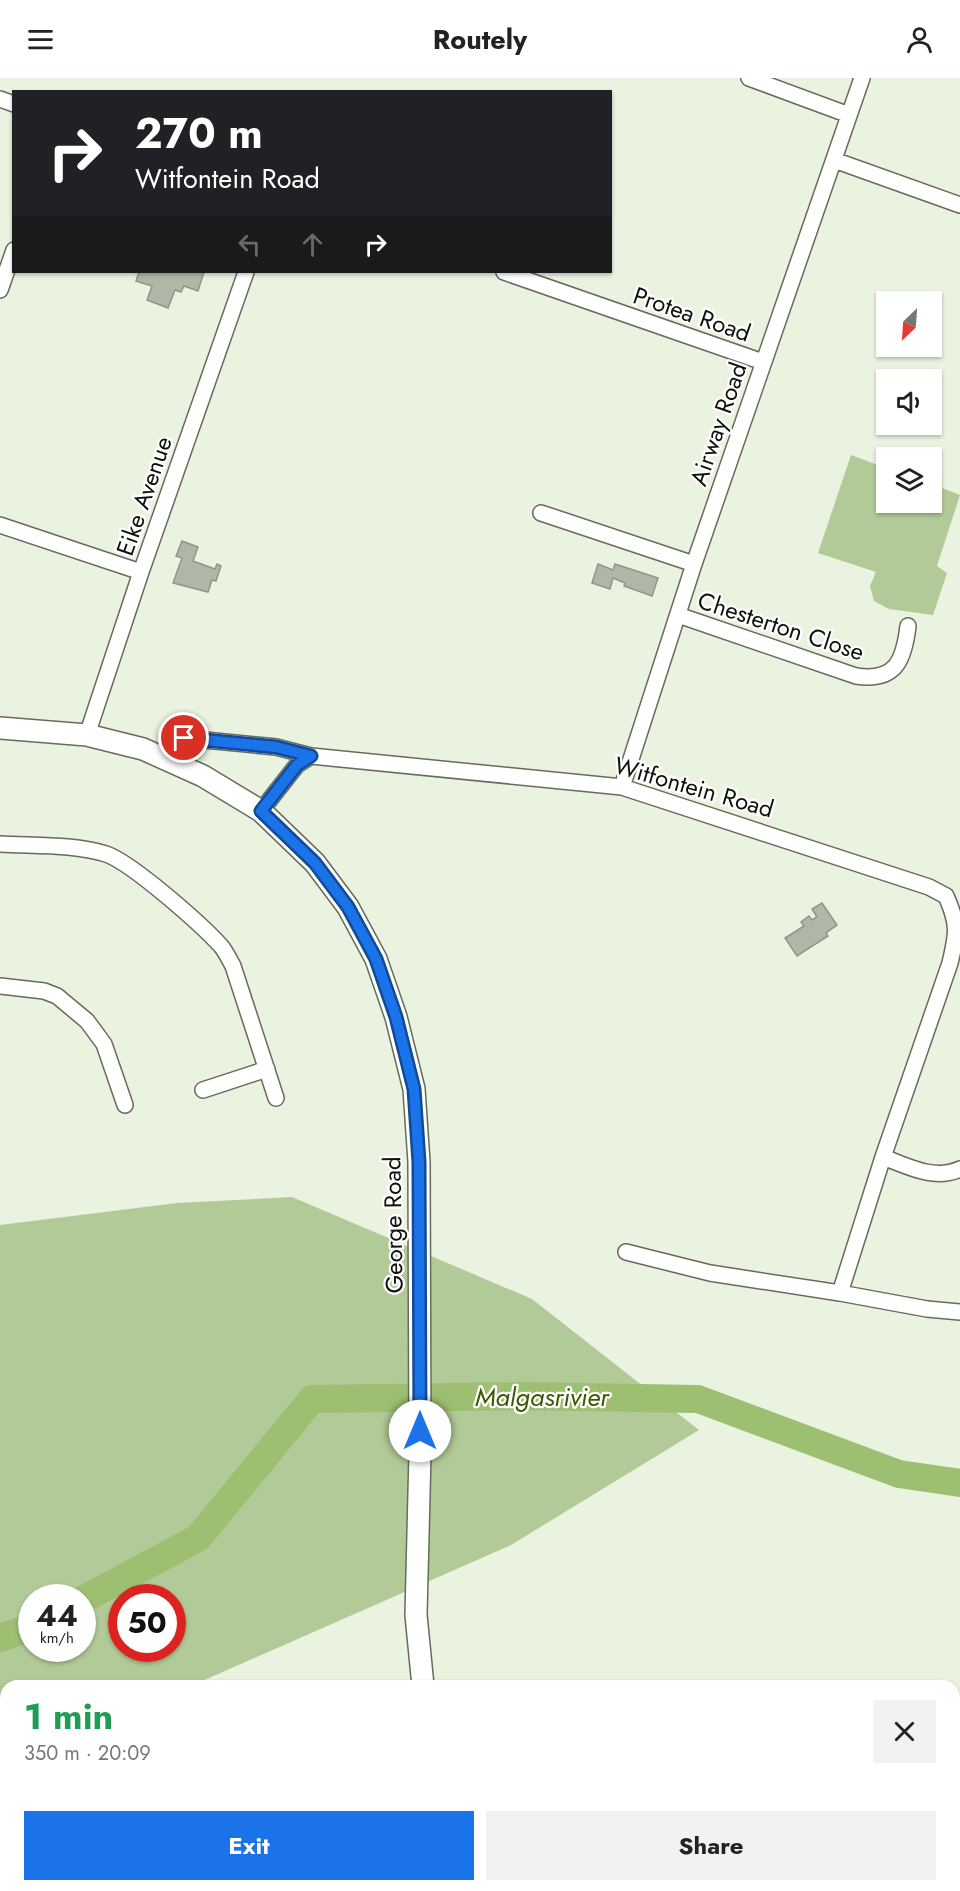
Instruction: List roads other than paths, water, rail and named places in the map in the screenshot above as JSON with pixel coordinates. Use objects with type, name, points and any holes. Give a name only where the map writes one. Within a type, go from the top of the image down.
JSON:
[{"type":"main road","points":[[0,728],[87,735],[143,749],[203,776],[261,811]]},
{"type":"main road","name":"George Road","points":[[261,811],[315,863],[348,907],[376,959],[396,1017],[414,1089],[419,1162],[420,1453],[416,1616],[422,1680]]},
{"type":"street","points":[[749,78],[849,115]]},
{"type":"street","name":"Airway Road","points":[[622,787],[694,564],[862,78]]},
{"type":"street","points":[[834,160],[960,206]]},
{"type":"street","points":[[0,290],[12,256]]},
{"type":"street","name":"Eike Avenue","points":[[87,735],[141,572],[246,273]]},
{"type":"street","name":"Protea Road","points":[[507,273],[763,362]]},
{"type":"street","points":[[541,513],[694,564]]},
{"type":"street","points":[[0,525],[141,572]]},
{"type":"street","name":"Chesterton Close","points":[[678,615],[856,676],[872,678],[885,675],[897,665],[903,655],[908,626]]},
{"type":"street","name":"Witfontein Road","points":[[184,738],[276,747],[311,756],[622,787],[929,887],[946,896],[956,921],[957,933],[950,963],[883,1157]]},
{"type":"street","points":[[261,811],[297,765],[311,756]]},
{"type":"street","points":[[0,844],[79,849],[107,854],[127,866],[173,903],[222,947],[233,966],[276,1098]]},
{"type":"street","points":[[0,986],[44,991],[57,996],[87,1021],[104,1044],[125,1106]]},
{"type":"street","points":[[202,1090],[267,1069]]},
{"type":"street","points":[[840,1293],[883,1157],[933,1174],[960,1169]]},
{"type":"street","points":[[626,1252],[710,1273],[927,1309],[960,1312]]},
{"type":"waterway","name":"Malgasrivier","points":[[96,1593],[198,1538],[312,1399],[519,1396],[698,1399],[899,1474],[960,1483]]},
{"type":"waterway","name":"Malgasrivier","points":[[0,1638],[18,1632]]}]
